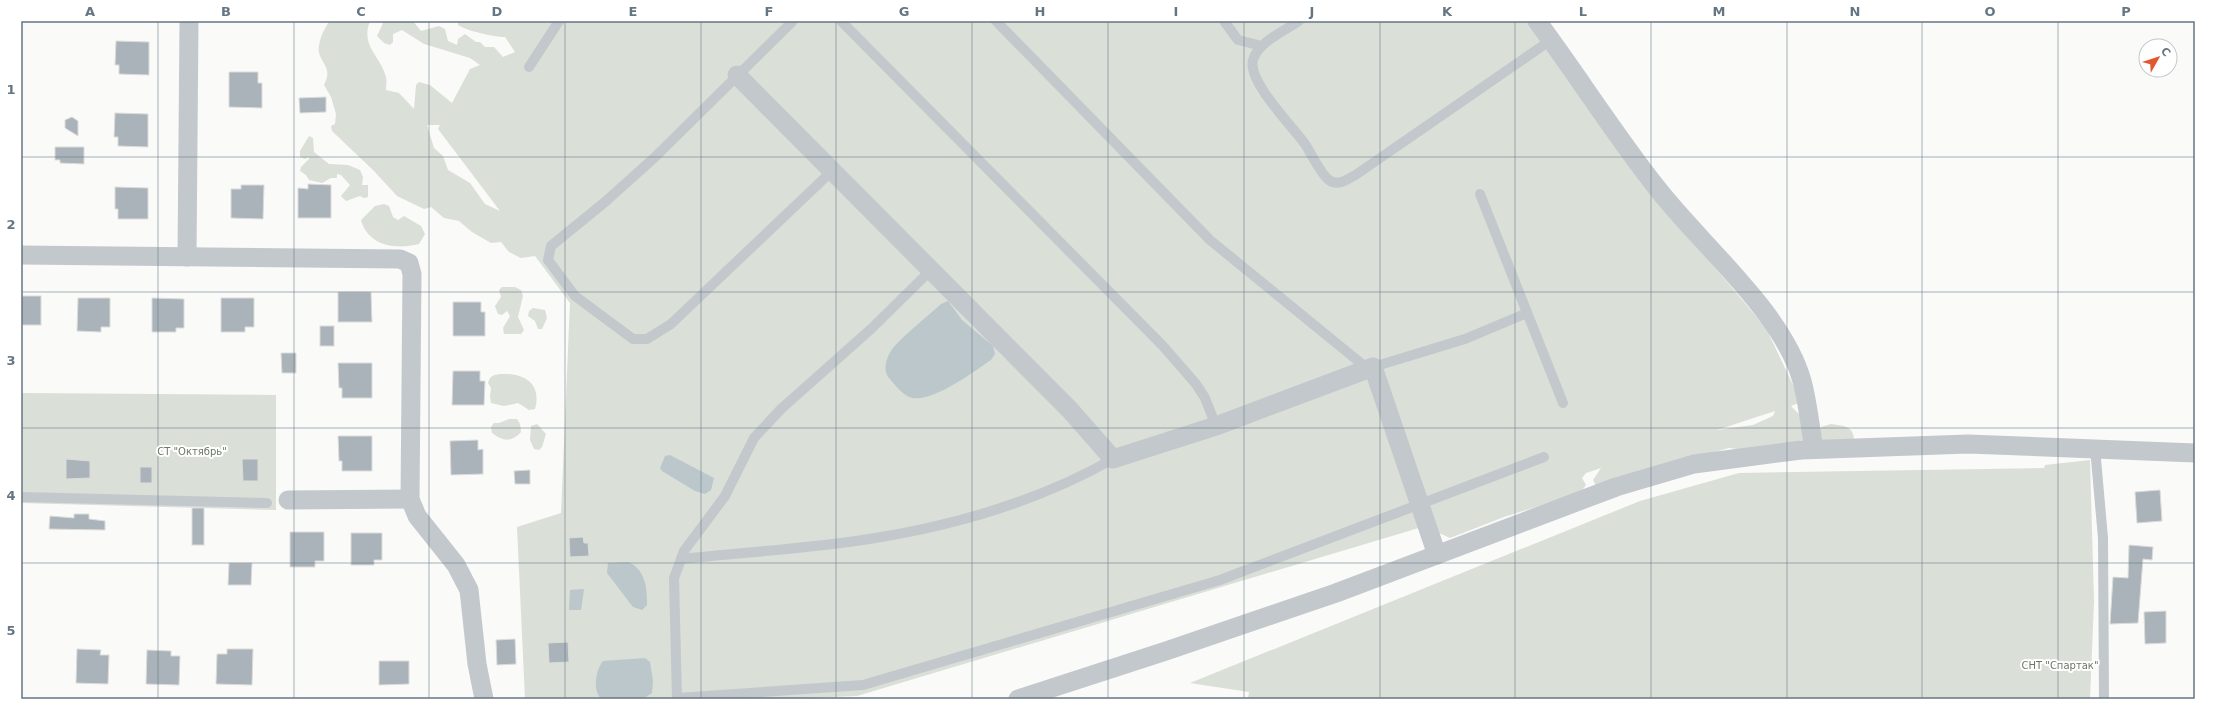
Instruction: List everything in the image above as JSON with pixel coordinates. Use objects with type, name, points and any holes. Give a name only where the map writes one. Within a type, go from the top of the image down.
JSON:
[{"type":"street","points":[[187,257],[189,21]]},
{"type":"street","points":[[1537,21],[1639,165],[1673,209],[1746,288],[1783,341],[1801,380],[1814,449]]},
{"type":"street","points":[[737,75],[1070,410],[1113,459],[1216,426],[1371,368],[1437,555]]},
{"type":"street","points":[[21,255],[400,260],[409,263],[412,274],[410,499],[417,516],[456,565],[469,590],[477,664],[484,699]]},
{"type":"street","points":[[1018,699],[1299,606],[1616,487],[1694,464],[1814,449],[1968,444],[2195,453]]},
{"type":"street","points":[[288,500],[410,499]]},
{"type":"lane","points":[[529,67],[559,21]]},
{"type":"lane","points":[[841,21],[1163,346],[1196,384],[1205,398],[1216,426]]},
{"type":"lane","points":[[996,21],[1210,240],[1371,368],[1465,339],[1527,313]]},
{"type":"lane","points":[[1224,21],[1238,40],[1262,46]]},
{"type":"lane","points":[[1299,21],[1262,46],[1253,60],[1254,73],[1268,99],[1305,144],[1328,180],[1336,183],[1344,182],[1357,174],[1551,40]]},
{"type":"lane","points":[[792,22],[654,158],[605,202],[551,246],[548,260],[554,270],[575,296],[633,339],[647,339],[671,324],[832,170]]},
{"type":"lane","points":[[1480,194],[1563,404]]},
{"type":"lane","points":[[931,270],[871,329],[781,409],[754,438],[725,496],[684,551],[674,578],[677,698],[863,685],[1220,580],[1544,458]]},
{"type":"lane","points":[[2095,448],[2102,538],[2104,699]]},
{"type":"lane","points":[[682,559],[868,539],[928,527],[1032,498],[1078,479],[1113,459]]},
{"type":"lane","points":[[21,497],[267,503]]},
{"type":"green space","points":[[330,21],[370,21],[368,30],[369,44],[383,70],[386,79],[386,90],[399,93],[414,109],[416,85],[419,82],[430,85],[452,103],[470,69],[480,65],[470,58],[424,44],[402,30],[393,34],[393,42],[390,45],[384,43],[377,36],[384,21],[413,21],[421,31],[439,26],[445,29],[448,41],[457,45],[458,39],[465,34],[476,42],[480,42],[485,47],[494,47],[503,57],[515,52],[505,37],[488,35],[462,27],[458,25],[458,21],[1540,21],[1668,212],[1766,328],[1801,402],[1791,406],[1802,417],[1803,440],[1745,450],[1729,448],[1670,464],[1632,479],[1620,476],[1596,486],[1593,480],[1601,468],[1586,473],[1582,478],[1586,485],[1580,493],[1504,517],[1450,538],[1437,532],[1432,524],[857,696],[777,699],[525,699],[517,527],[561,513],[570,303],[535,256],[521,258],[509,252],[501,242],[491,243],[472,232],[459,221],[444,218],[431,207],[424,209],[397,196],[374,171],[332,131],[331,126],[335,124],[336,114],[331,97],[324,85],[327,72],[319,53],[319,45],[323,32]],"holes":[[[427,125],[440,125],[438,129],[500,211],[485,204],[470,183],[448,170],[443,156],[434,148]],[[1775,411],[1773,416],[1753,425],[1717,430]]]},
{"type":"green space","points":[[309,136],[313,138],[314,152],[329,164],[348,165],[360,170],[363,177],[362,185],[368,185],[368,197],[364,198],[360,196],[346,201],[341,196],[350,185],[341,175],[337,174],[337,178],[331,178],[322,183],[309,180],[306,175],[300,171],[301,167],[309,159],[309,157],[305,159],[300,157],[300,151]]},
{"type":"green space","points":[[384,204],[389,206],[393,217],[398,220],[404,216],[421,226],[425,234],[419,244],[410,246],[392,246],[376,241],[370,236],[361,220],[375,206]]},
{"type":"green space","points":[[502,287],[515,287],[521,290],[523,296],[518,317],[524,330],[521,334],[504,334],[503,328],[510,316],[507,311],[502,315],[498,314],[495,306],[501,297],[499,290]]},
{"type":"green space","points":[[533,308],[545,310],[547,318],[542,329],[538,329],[535,321],[528,316],[529,311]]},
{"type":"green space","points":[[500,374],[517,375],[529,381],[536,392],[535,409],[529,410],[518,403],[504,406],[491,403],[491,388],[488,383],[492,376]]},
{"type":"green space","name":"СТ \"Октябрь\"","points":[[21,393],[276,395],[276,510],[21,503]]},
{"type":"green space","points":[[509,419],[517,419],[520,424],[521,432],[518,436],[507,440],[499,438],[492,433],[491,427],[494,423],[499,423]]},
{"type":"green space","points":[[537,424],[546,434],[542,447],[539,450],[534,449],[530,440],[531,426]]},
{"type":"green space","points":[[1831,424],[1849,428],[1854,438],[1849,443],[1824,445],[1815,434],[1821,427]]},
{"type":"green space","name":"СНТ \"Спартак\"","points":[[2090,460],[2094,601],[2090,699],[1248,699],[1249,692],[1190,683],[1640,501],[1739,473],[2044,468],[2045,465]]},
{"type":"shaded area","points":[[948,301],[962,320],[993,346],[995,354],[991,360],[952,386],[940,392],[918,398],[909,397],[898,389],[889,378],[886,371],[887,359],[893,348],[904,336],[941,304]]},
{"type":"shaded area","points":[[670,455],[714,478],[711,490],[705,494],[695,491],[662,471],[660,468],[665,456]]},
{"type":"shaded area","points":[[628,562],[638,569],[644,579],[647,605],[642,610],[633,607],[607,573],[608,563]]},
{"type":"shaded area","points":[[584,589],[581,610],[569,610],[570,590]]},
{"type":"shaded area","points":[[645,658],[650,662],[653,681],[652,693],[643,699],[601,699],[598,695],[596,680],[598,669],[603,661]]},
{"type":"building","points":[[116,41],[149,42],[149,75],[119,74],[119,65],[115,65]]},
{"type":"building","points":[[229,72],[258,72],[258,83],[262,83],[262,108],[229,107]]},
{"type":"building","points":[[326,97],[326,112],[300,113],[299,98]]},
{"type":"building","points":[[115,113],[148,114],[148,147],[118,146],[118,137],[114,137]]},
{"type":"building","points":[[72,117],[78,121],[78,136],[65,128],[65,120]]},
{"type":"building","points":[[55,147],[84,147],[84,164],[60,163],[60,160],[55,160]]},
{"type":"building","points":[[308,184],[331,185],[331,218],[298,218],[298,188],[308,189]]},
{"type":"building","points":[[241,185],[264,185],[263,219],[231,218],[231,189],[241,189]]},
{"type":"building","points":[[115,187],[148,188],[148,219],[118,219],[118,209],[115,209]]},
{"type":"building","points":[[338,292],[371,292],[372,322],[338,322]]},
{"type":"building","points":[[21,296],[41,296],[41,325],[21,325]]},
{"type":"building","points":[[78,298],[110,298],[110,327],[101,327],[101,332],[77,331]]},
{"type":"building","points":[[152,298],[184,299],[184,328],[176,328],[176,332],[152,332]]},
{"type":"building","points":[[221,298],[254,298],[254,327],[245,327],[245,332],[221,332]]},
{"type":"building","points":[[453,302],[481,302],[481,312],[485,312],[485,336],[453,336]]},
{"type":"building","points":[[320,326],[334,326],[334,346],[320,346]]},
{"type":"building","points":[[281,353],[296,353],[296,373],[282,373]]},
{"type":"building","points":[[338,363],[372,363],[372,398],[342,398],[342,388],[339,388]]},
{"type":"building","points":[[453,371],[480,371],[480,381],[485,381],[484,405],[452,405]]},
{"type":"building","points":[[338,436],[372,436],[372,471],[342,471],[342,461],[339,461]]},
{"type":"building","points":[[478,440],[478,450],[483,449],[483,474],[451,475],[450,441]]},
{"type":"building","points":[[66,459],[90,461],[90,478],[66,479]]},
{"type":"building","points":[[242,459],[258,459],[258,481],[243,481]]},
{"type":"building","points":[[140,467],[152,467],[152,483],[140,483]]},
{"type":"building","points":[[530,470],[530,484],[515,484],[514,471]]},
{"type":"building","points":[[2160,490],[2162,521],[2137,523],[2135,492]]},
{"type":"building","points":[[192,508],[204,508],[204,545],[192,545]]},
{"type":"building","points":[[74,514],[89,514],[89,519],[105,521],[105,530],[49,529],[50,516],[74,518]]},
{"type":"building","points":[[290,532],[324,532],[324,561],[315,561],[315,567],[290,567]]},
{"type":"building","points":[[351,533],[382,533],[382,560],[374,560],[374,565],[351,565]]},
{"type":"building","points":[[583,537],[584,543],[588,543],[589,556],[570,557],[569,538]]},
{"type":"building","points":[[2129,545],[2153,547],[2152,560],[2143,559],[2138,623],[2110,624],[2113,577],[2128,578]]},
{"type":"building","points":[[229,563],[252,563],[251,585],[228,585]]},
{"type":"building","points":[[2166,611],[2166,643],[2145,644],[2144,612]]},
{"type":"building","points":[[515,639],[516,664],[497,665],[496,640]]},
{"type":"building","points":[[568,642],[569,662],[549,663],[548,643]]},
{"type":"building","points":[[77,649],[101,650],[100,655],[109,655],[108,684],[76,683]]},
{"type":"building","points":[[227,649],[253,649],[252,685],[216,684],[217,654],[227,654]]},
{"type":"building","points":[[147,650],[171,651],[171,656],[180,656],[179,685],[146,684]]},
{"type":"building","points":[[379,661],[409,661],[409,684],[379,685]]}]
